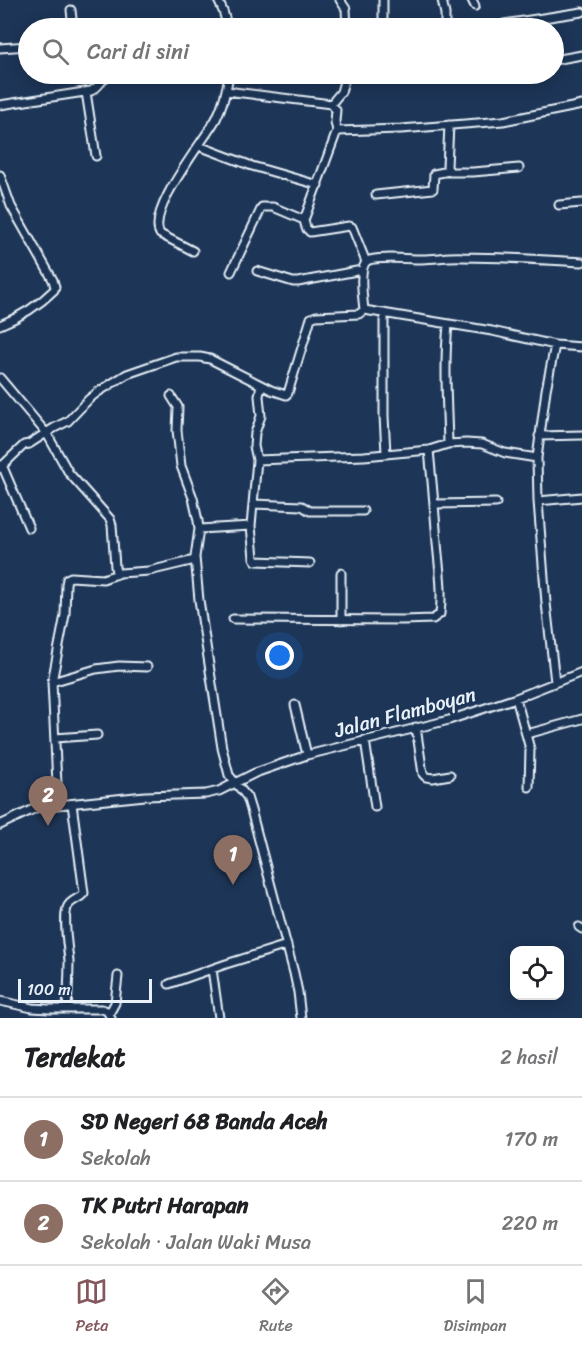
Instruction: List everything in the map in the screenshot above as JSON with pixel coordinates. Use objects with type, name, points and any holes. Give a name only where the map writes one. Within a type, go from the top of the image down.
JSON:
[{"type":"street","points":[[218,0],[225,18]]},
{"type":"street","points":[[340,0],[346,9],[346,18]]},
{"type":"street","points":[[383,0],[383,18]]},
{"type":"street","points":[[442,0],[445,18]]},
{"type":"street","points":[[71,10],[72,18]]},
{"type":"street","points":[[543,18],[582,12]]},
{"type":"street","points":[[0,48],[18,47]]},
{"type":"street","points":[[564,58],[582,55]]},
{"type":"street","points":[[0,105],[86,92],[94,90],[99,84]]},
{"type":"street","points":[[193,251],[160,234],[157,226],[164,203],[174,183],[214,121],[227,84]]},
{"type":"street","points":[[332,104],[341,92],[343,84]]},
{"type":"street","points":[[226,91],[332,104],[336,110],[337,131],[304,220],[310,232],[351,227],[366,262],[362,275],[364,310]]},
{"type":"street","points":[[86,92],[96,156]]},
{"type":"street","points":[[337,131],[401,129],[503,121],[582,105]]},
{"type":"street","points":[[448,125],[448,171]]},
{"type":"street","points":[[199,146],[252,166],[318,185]]},
{"type":"street","points":[[376,195],[433,189],[434,174],[448,171],[473,172],[519,168]]},
{"type":"street","points":[[0,175],[11,206],[55,287],[35,307],[0,325]]},
{"type":"street","points":[[559,205],[582,203]]},
{"type":"street","points":[[231,272],[262,207],[273,207],[304,220]]},
{"type":"street","points":[[366,262],[378,258],[425,259],[461,256],[582,262]]},
{"type":"street","points":[[256,271],[298,282],[363,270]]},
{"type":"street","points":[[29,528],[1,466],[24,445],[72,418],[89,399],[117,379],[176,357],[210,359],[284,395],[287,394],[311,318],[359,314],[364,310],[492,331],[555,345],[582,347]]},
{"type":"street","points":[[384,313],[386,453]]},
{"type":"street","points":[[448,325],[446,343],[448,444]]},
{"type":"street","points":[[555,345],[546,390],[537,458],[546,603],[555,682]]},
{"type":"street","points":[[0,378],[47,434],[69,473],[110,519],[115,567],[116,572],[120,573]]},
{"type":"street","points":[[261,385],[259,396],[261,417],[255,433],[254,446],[257,460],[251,526],[254,558],[256,561],[310,562]]},
{"type":"street","points":[[171,396],[178,407],[177,430],[181,466],[193,498],[199,529],[195,560],[204,642],[222,748],[229,775],[247,796],[287,945],[298,992],[301,1018]]},
{"type":"street","points":[[539,436],[582,435]]},
{"type":"street","points":[[257,460],[364,456],[429,450],[448,444],[466,443],[482,444],[505,453],[537,458]]},
{"type":"street","points":[[233,619],[403,620],[433,619],[440,614],[442,597],[429,450]]},
{"type":"street","points":[[538,501],[582,497]]},
{"type":"street","points":[[435,504],[496,503]]},
{"type":"street","points":[[253,504],[302,506],[310,512],[363,511]]},
{"type":"street","points":[[199,529],[251,526]]},
{"type":"street","points":[[58,804],[52,682],[65,615],[67,579],[71,577],[103,579],[120,573],[149,571],[195,560]]},
{"type":"street","points":[[341,573],[341,620]]},
{"type":"street","points":[[52,682],[96,669],[119,666],[147,667]]},
{"type":"street","name":"Jalan Flamboyan","points":[[0,825],[33,809],[58,804],[145,796],[206,794],[219,791],[255,773],[307,755],[448,720],[516,698],[582,672]]},
{"type":"street","points":[[516,698],[527,734],[530,757],[529,787]]},
{"type":"street","points":[[295,705],[307,755]]},
{"type":"street","points":[[527,734],[582,719]]},
{"type":"street","points":[[416,728],[423,774],[433,778],[450,775]]},
{"type":"street","points":[[55,738],[97,735]]},
{"type":"street","points":[[365,740],[375,807]]},
{"type":"street","points":[[68,1009],[69,964],[66,914],[68,905],[84,893],[72,804]]},
{"type":"street","points":[[169,984],[287,945]]},
{"type":"street","points":[[212,969],[219,1018]]},
{"type":"street","points":[[110,1016],[115,1003],[118,976]]},
{"type":"street","points":[[0,1001],[32,1008],[102,1009],[110,1016]]},
{"type":"place","name":"TK Putri Harapan","points":[[48,826]]},
{"type":"place","name":"SD Negeri 68 Banda Aceh","points":[[233,885]]}]
